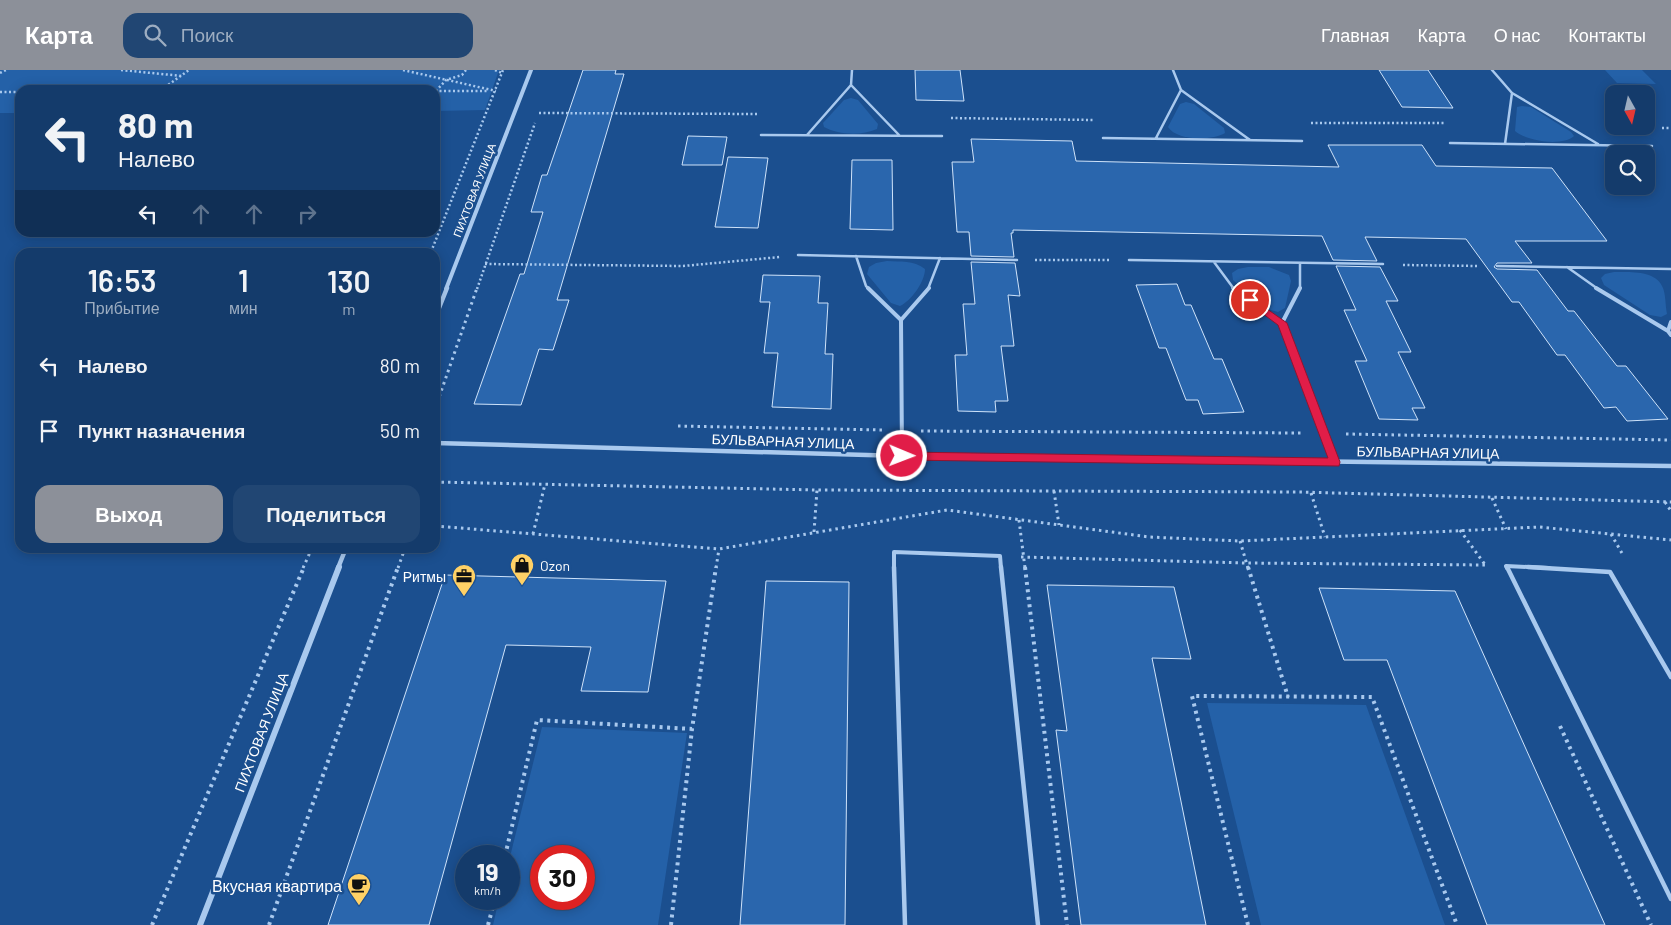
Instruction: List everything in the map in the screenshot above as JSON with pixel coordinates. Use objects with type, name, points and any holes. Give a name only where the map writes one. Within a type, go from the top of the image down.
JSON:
[{"type":"street","name":"ПИХТОВАЯ УЛИЦА","points":[[440,305],[531,70]]},
{"type":"street","name":"БУЛЬВАРНАЯ УЛИЦА","points":[[440,443],[902,456],[1671,466]]},
{"type":"street","name":"ПИХТОВАЯ УЛИЦА","points":[[200,925],[344,553]]},
{"type":"lane","points":[[807,135],[851,85],[852,70]]},
{"type":"lane","points":[[1173,70],[1181,90],[1250,140]]},
{"type":"lane","points":[[1492,70],[1512,93],[1600,145]]},
{"type":"lane","points":[[851,85],[900,136]]},
{"type":"lane","points":[[1156,138],[1181,90]]},
{"type":"lane","points":[[1505,144],[1512,93]]},
{"type":"lane","points":[[762,135],[942,136]]},
{"type":"lane","points":[[1103,138],[1302,141]]},
{"type":"lane","points":[[1450,143],[1605,145]]},
{"type":"lane","points":[[798,255],[1017,260]]},
{"type":"lane","points":[[856,256],[866,286],[901,320]]},
{"type":"lane","points":[[902,456],[901,320],[930,287],[940,258]]},
{"type":"lane","points":[[1129,260],[1383,264]]},
{"type":"lane","points":[[1214,262],[1234,289],[1282,323],[1335,462]]},
{"type":"lane","points":[[1282,323],[1300,290],[1300,263]]},
{"type":"lane","points":[[1497,266],[1671,269]]},
{"type":"lane","points":[[1567,267],[1607,296],[1670,333],[1671,322]]},
{"type":"lane","points":[[905,925],[894,552],[1000,556],[1038,925]]},
{"type":"lane","points":[[1671,677],[1610,572],[1506,566],[1671,899]]},
{"type":"path","points":[[0,73],[6,70]]},
{"type":"path","points":[[121,70],[182,76]]},
{"type":"path","points":[[169,85],[189,70]]},
{"type":"path","points":[[403,70],[496,91]]},
{"type":"path","points":[[440,86],[446,80],[462,75],[466,70]]},
{"type":"path","points":[[440,230],[503,71],[495,70]]},
{"type":"path","points":[[440,91],[496,91]]},
{"type":"path","points":[[0,92],[15,92]]},
{"type":"path","points":[[440,394],[542,104]]},
{"type":"path","points":[[539,113],[767,114]]},
{"type":"path","points":[[951,118],[1097,120]]},
{"type":"path","points":[[1308,123],[1448,123]]},
{"type":"path","points":[[485,264],[684,266],[798,255]]},
{"type":"path","points":[[1017,260],[1129,260]]},
{"type":"path","points":[[1383,264],[1497,266]]},
{"type":"path","points":[[671,426],[1671,440]]},
{"type":"path","points":[[440,482],[817,490],[1311,493],[1671,502]]},
{"type":"path","points":[[534,534],[545,484]]},
{"type":"path","points":[[814,532],[817,490]]},
{"type":"path","points":[[1054,491],[1059,525]]},
{"type":"path","points":[[1311,493],[1326,537]]},
{"type":"path","points":[[1492,498],[1506,529]]},
{"type":"path","points":[[1665,502],[1671,511]]},
{"type":"path","points":[[440,526],[719,549],[947,510],[1149,537],[1240,541],[1540,527],[1671,540]]},
{"type":"path","points":[[1019,520],[1067,925]]},
{"type":"path","points":[[1460,530],[1490,574]]},
{"type":"path","points":[[1240,541],[1288,696]]},
{"type":"path","points":[[671,925],[692,729],[719,549]]},
{"type":"path","points":[[152,925],[310,553]]},
{"type":"path","points":[[269,925],[403,553]]},
{"type":"path","points":[[1000,556],[1246,563],[1485,565]]},
{"type":"path","points":[[1248,925],[1192,696],[1372,697],[1457,925]]},
{"type":"path","points":[[1556,718],[1651,925]]},
{"type":"path","points":[[508,845],[537,720],[692,729]]},
{"type":"path","points":[[488,925],[492,910]]},
{"type":"shaded area","points":[[0,70],[499,70],[485,110],[440,111],[440,85],[15,85],[15,113],[0,113]]},
{"type":"shaded area","points":[[1605,70],[1642,70],[1656,84],[1617,83]]},
{"type":"shaded area","points":[[851,98],[858,100],[878,124],[877,129],[864,133],[850,134],[836,132],[824,127],[823,123],[844,100]]},
{"type":"shaded area","points":[[1186,102],[1194,104],[1224,128],[1225,133],[1219,136],[1195,138],[1172,132],[1168,127],[1180,104]]},
{"type":"shaded area","points":[[1517,107],[1531,107],[1571,132],[1574,136],[1553,142],[1535,140],[1520,135],[1515,131]]},
{"type":"shaded area","points":[[887,261],[911,263],[925,269],[923,280],[917,290],[909,300],[900,306],[891,303],[867,274],[869,267],[876,263]]},
{"type":"shaded area","points":[[1269,267],[1289,275],[1291,281],[1285,308],[1278,312],[1267,309],[1233,280],[1232,273],[1238,269]]},
{"type":"shaded area","points":[[1614,272],[1641,273],[1654,277],[1662,286],[1667,314],[1661,317],[1650,315],[1604,285],[1601,278],[1605,274]]},
{"type":"shaded area","points":[[1207,703],[1366,705],[1445,925],[1261,925]]},
{"type":"shaded area","points":[[542,727],[687,733],[658,925],[493,925],[496,910],[520,910],[520,845],[513,845]]},
{"type":"building","points":[[583,70],[616,70],[615,74],[624,74],[557,300],[569,300],[553,350],[539,349],[521,405],[474,404],[520,274],[524,274],[543,212],[531,212],[542,175],[547,175]]},
{"type":"building","points":[[915,70],[960,70],[964,101],[916,100]]},
{"type":"building","points":[[1379,70],[1428,70],[1453,108],[1402,107]]},
{"type":"building","points":[[688,136],[727,137],[722,165],[682,165]]},
{"type":"building","points":[[971,139],[1072,141],[1076,161],[1339,167],[1328,145],[1422,145],[1436,166],[1552,168],[1607,241],[1515,241],[1532,263],[1497,263],[1494,267],[1497,269],[1537,270],[1568,311],[1574,311],[1617,366],[1626,366],[1668,419],[1627,421],[1616,407],[1604,408],[1565,355],[1557,355],[1519,302],[1512,302],[1466,239],[1365,237],[1377,261],[1333,260],[1322,236],[1013,230],[1013,233],[1011,233],[1014,257],[971,256],[969,232],[957,232],[952,162],[974,162]]},
{"type":"building","points":[[728,157],[768,158],[758,228],[715,227]]},
{"type":"building","points":[[852,160],[892,160],[893,230],[850,229]]},
{"type":"building","points":[[971,262],[1015,263],[1020,296],[1008,295],[1014,346],[1001,346],[1008,401],[995,401],[996,412],[958,411],[955,355],[967,355],[963,304],[975,304]]},
{"type":"building","points":[[1336,266],[1380,267],[1398,301],[1386,301],[1411,352],[1398,352],[1425,408],[1412,408],[1418,420],[1379,419],[1355,361],[1367,361],[1344,310],[1356,310]]},
{"type":"building","points":[[763,275],[820,276],[818,303],[828,303],[825,354],[833,354],[831,409],[772,407],[778,353],[764,353],[770,302],[760,302]]},
{"type":"building","points":[[1177,284],[1185,305],[1191,305],[1214,359],[1222,359],[1244,412],[1203,414],[1198,400],[1186,400],[1166,348],[1159,348],[1136,285]]},
{"type":"building","points":[[445,575],[666,581],[648,692],[581,691],[591,647],[506,645],[429,925],[328,925]]},
{"type":"building","points":[[766,581],[849,582],[845,925],[740,925]]},
{"type":"building","points":[[1047,585],[1174,587],[1191,659],[1152,658],[1206,925],[1081,925],[1056,730],[1067,731]]},
{"type":"building","points":[[1319,588],[1455,591],[1605,925],[1487,925],[1387,660],[1344,660]]},
{"type":"place","name":"Ozon","points":[[522,586]]},
{"type":"place","name":"Ритмы","points":[[464,597]]},
{"type":"place","name":"Вкусная квартира","points":[[359,906]]},
{"type":"route","points":[[902,456],[1335,462],[1282,323],[1250,300]]}]
